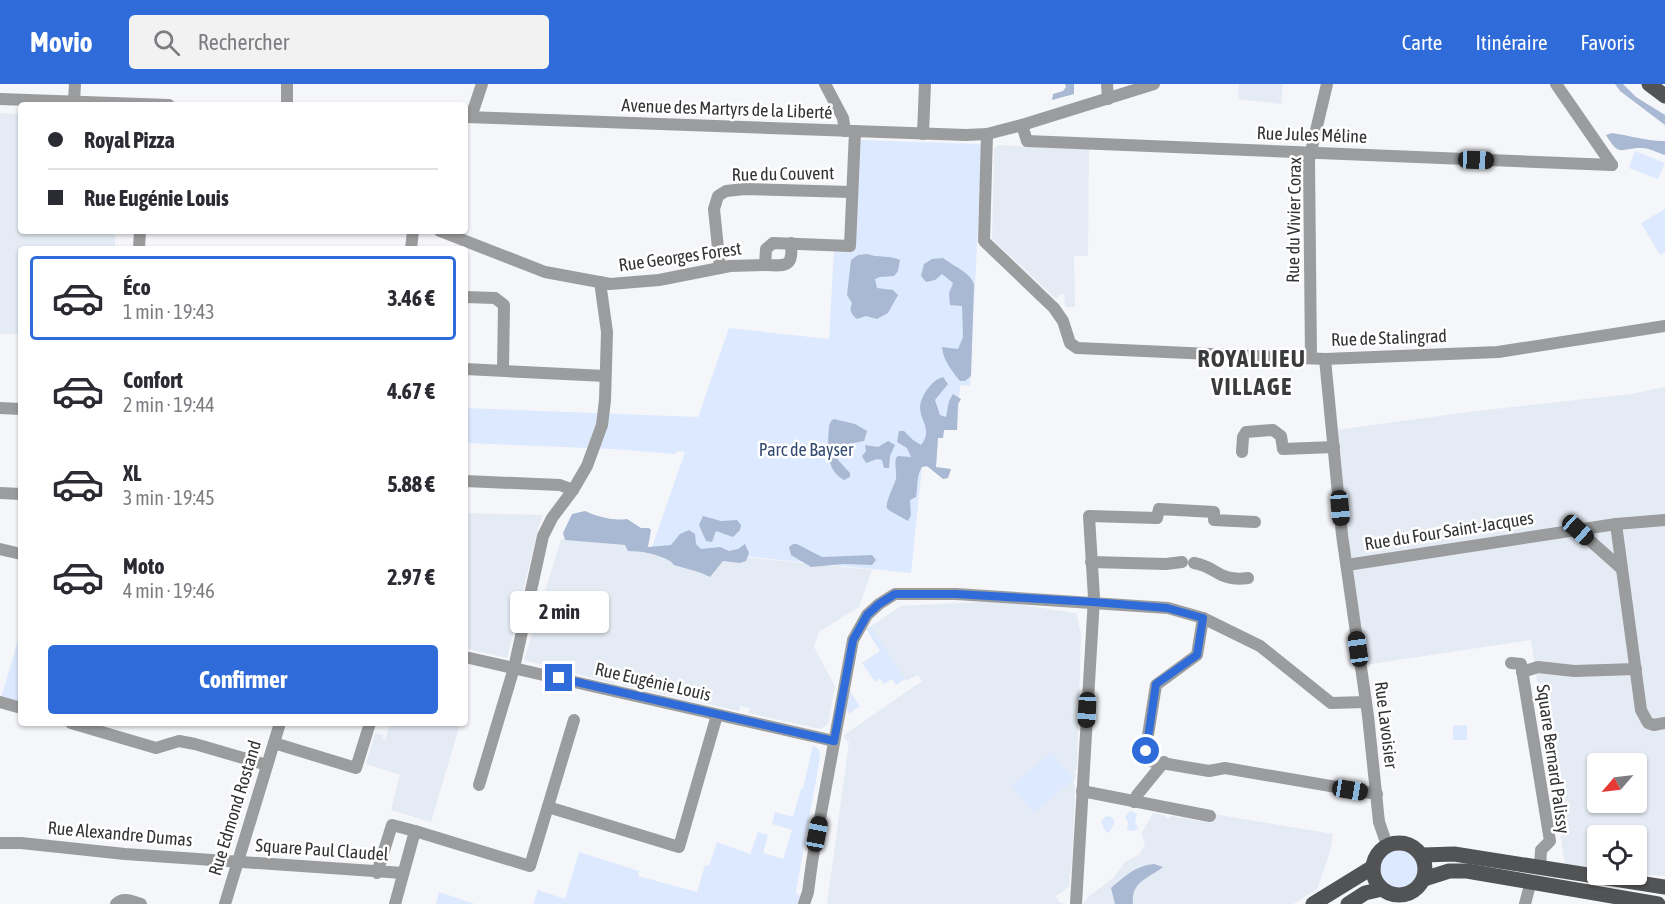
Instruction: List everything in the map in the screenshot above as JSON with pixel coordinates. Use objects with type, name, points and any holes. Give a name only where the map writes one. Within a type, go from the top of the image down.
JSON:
[{"type":"main road","points":[[1650,84],[1665,96]]},
{"type":"main road","points":[[1423,855],[1424,879],[1411,893],[1391,894],[1377,883],[1373,867],[1377,854],[1387,845],[1395,842],[1411,844],[1423,855],[1454,854],[1533,878],[1658,904]]},
{"type":"main road","points":[[1313,904],[1373,867]]},
{"type":"main road","points":[[1424,879],[1449,871],[1467,871],[1533,878],[1663,886]]},
{"type":"main road","points":[[1639,901],[1656,895],[1663,886]]},
{"type":"main road","points":[[1348,904],[1365,893],[1382,889]]},
{"type":"street","points":[[74,101],[75,84]]},
{"type":"street","points":[[286,102],[287,84]]},
{"type":"street","points":[[468,117],[482,84]]},
{"type":"street","points":[[825,84],[850,131]]},
{"type":"street","points":[[923,134],[925,84]]},
{"type":"street","points":[[1107,84],[1108,99]]},
{"type":"street","name":"Avenue des Martyrs de la Liberté","points":[[468,117],[923,134],[987,134],[1154,84]]},
{"type":"street","name":"Rue du Vivier Corax","points":[[1311,358],[1311,154],[1327,84]]},
{"type":"street","name":"Rue Jules Méline","points":[[1022,125],[1027,141],[1612,165],[1556,84]]},
{"type":"street","points":[[0,99],[92,102]]},
{"type":"street","name":"Rue Georges Forest","points":[[765,265],[766,249],[773,243],[850,246],[852,192],[850,131]]},
{"type":"street","name":"Rue de Stalingrad","points":[[987,134],[984,241],[1054,308],[1063,321],[1072,346],[1077,348],[1324,359],[1498,352],[1665,326]]},
{"type":"street","name":"Rue du Couvent","points":[[720,268],[714,209],[718,196],[726,191],[745,189],[852,192]]},
{"type":"street","name":"Rue Georges Forest","points":[[448,234],[545,272],[621,284],[660,280],[720,268],[783,266],[792,257],[791,243]]},
{"type":"street","points":[[479,786],[514,668],[543,536],[552,518],[587,466],[602,425],[607,332],[600,282]]},
{"type":"street","points":[[468,297],[495,298],[504,305],[503,370]]},
{"type":"street","name":"Rue Lavoisier","points":[[1324,359],[1379,822],[1387,845]]},
{"type":"street","points":[[468,369],[605,376]]},
{"type":"street","points":[[0,408],[18,409]]},
{"type":"street","points":[[1242,452],[1243,437],[1246,432],[1263,430],[1274,430],[1281,436],[1283,449],[1334,447]]},
{"type":"street","points":[[468,481],[560,485],[573,490]]},
{"type":"street","points":[[0,493],[18,494]]},
{"type":"street","points":[[1076,904],[1093,602],[1089,516],[1157,518],[1159,509],[1214,512],[1214,520],[1255,522]]},
{"type":"street","name":"Rue du Four Saint-Jacques","points":[[1347,565],[1616,524],[1665,520]]},
{"type":"street","points":[[1616,524],[1643,718],[1654,725],[1665,723]]},
{"type":"street","points":[[1578,530],[1622,569]]},
{"type":"street","points":[[0,549],[18,553]]},
{"type":"street","points":[[1091,562],[1166,564],[1188,562],[1206,565],[1217,574],[1234,580],[1248,578]]},
{"type":"street","points":[[814,904],[806,898],[853,640],[867,615],[895,594],[956,594],[1167,608],[1203,618],[1260,646],[1331,703],[1366,702]]},
{"type":"street","points":[[1203,618],[1197,655],[1156,684],[1144,760],[1209,771],[1225,768],[1377,794]]},
{"type":"street","name":"Rue Eugénie Louis","points":[[468,658],[834,741]]},
{"type":"street","name":"Square Bernard Palissy","points":[[1511,663],[1521,664],[1550,841],[1541,849],[1533,878]]},
{"type":"street","points":[[1522,672],[1538,667],[1574,671],[1636,669]]},
{"type":"street","points":[[0,702],[18,707]]},
{"type":"street","points":[[548,807],[679,847],[717,715]]},
{"type":"street","points":[[377,873],[392,825],[530,866],[574,720]]},
{"type":"street","points":[[81,726],[156,748],[179,741],[267,765]]},
{"type":"street","name":"Rue Edmond Rostand","points":[[225,904],[279,726]]},
{"type":"street","points":[[274,743],[356,768],[369,726]]},
{"type":"street","points":[[1134,802],[1164,762]]},
{"type":"street","points":[[1082,791],[1210,816]]},
{"type":"street","points":[[395,904],[415,831]]},
{"type":"street","name":"Rue Alexandre Dumas","points":[[0,843],[238,861]]},
{"type":"street","name":"Square Paul Claudel","points":[[238,861],[377,873],[403,873]]},
{"type":"street","points":[[1525,904],[1533,878]]},
{"type":"street","points":[[1533,878],[1534,904]]},
{"type":"street","points":[[116,904],[121,900],[127,900],[141,904]]},
{"type":"shaded area","points":[[1065,84],[1074,84],[1074,94],[1052,100],[1053,94],[1063,91]]},
{"type":"shaded area","points":[[1239,84],[1283,84],[1281,104],[1238,99]]},
{"type":"shaded area","points":[[1615,84],[1623,84],[1636,97],[1665,115],[1665,125],[1620,91]]},
{"type":"shaded area","points":[[0,113],[18,114],[18,234],[115,234],[115,246],[18,246],[18,334],[0,334]]},
{"type":"shaded area","points":[[1612,133],[1665,141],[1665,155],[1645,148],[1617,149],[1606,135]]},
{"type":"shaded area","points":[[998,145],[1089,149],[1088,256],[1074,256],[1075,307],[1065,307],[1064,294],[1056,299],[992,239],[994,149]]},
{"type":"shaded area","points":[[867,254],[900,260],[898,271],[894,276],[875,279],[877,288],[893,290],[898,295],[888,313],[877,319],[866,316],[857,319],[851,312],[852,303],[847,295],[851,260],[858,255]]},
{"type":"shaded area","points":[[943,258],[965,273],[974,284],[971,376],[965,381],[960,381],[951,369],[942,347],[958,349],[963,337],[962,306],[950,305],[949,293],[953,283],[942,274],[935,280],[926,282],[921,276],[924,264],[932,259]]},
{"type":"shaded area","points":[[943,377],[948,384],[935,400],[940,415],[946,417],[953,394],[961,399],[958,404],[957,430],[944,430],[943,438],[938,438],[936,467],[951,469],[948,478],[943,479],[927,466],[922,467],[916,497],[910,500],[911,515],[908,521],[887,508],[896,479],[896,458],[898,456],[911,457],[907,448],[897,442],[899,431],[904,431],[921,445],[926,430],[920,407],[921,402],[931,385]]},
{"type":"shaded area","points":[[1665,387],[1665,876],[1647,875],[1647,825],[1587,825],[1587,869],[1565,865],[1531,640],[1364,665],[1348,547],[1336,430],[1476,411],[1631,394]]},
{"type":"shaded area","points":[[834,419],[855,424],[867,431],[864,441],[839,446],[836,449],[838,460],[850,473],[850,477],[844,480],[833,470],[830,463],[829,426]]},
{"type":"shaded area","points":[[888,441],[895,445],[890,456],[889,468],[884,468],[882,460],[877,459],[866,463],[862,456],[866,451],[865,445],[878,447]]},
{"type":"shaded area","points":[[585,511],[606,518],[627,519],[641,528],[649,528],[651,530],[648,547],[671,545],[680,534],[689,530],[695,534],[696,544],[701,549],[720,547],[729,551],[745,544],[749,553],[746,561],[740,563],[723,561],[710,577],[675,565],[655,555],[628,551],[625,545],[565,540],[563,533],[572,514]]},
{"type":"shaded area","points":[[468,513],[543,515],[507,658],[468,649]]},
{"type":"shaded area","points":[[703,516],[721,521],[737,520],[741,525],[740,530],[733,537],[716,531],[712,542],[706,541],[699,525]]},
{"type":"shaded area","points":[[561,539],[872,570],[859,607],[819,632],[814,647],[835,686],[828,724],[820,729],[749,713],[750,708],[740,706],[739,711],[622,685],[622,682],[616,681],[615,684],[524,660]]},
{"type":"shaded area","points":[[793,544],[822,557],[872,555],[876,560],[872,565],[844,564],[811,567],[791,555],[789,547]]},
{"type":"shaded area","points":[[997,601],[1077,615],[1081,635],[1077,770],[1074,772],[1076,775],[1073,783],[1075,786],[1071,874],[1069,875],[1070,886],[1056,896],[1059,902],[1066,904],[827,904],[849,742],[844,735],[922,681],[918,675],[906,681],[871,626],[901,606]]},
{"type":"shaded area","points":[[389,726],[459,726],[431,822],[391,810],[400,775],[366,764],[375,733],[383,735],[382,739],[385,740]]},
{"type":"shaded area","points":[[1153,813],[1164,815],[1168,819],[1171,816],[1212,823],[1214,814],[1333,834],[1330,852],[1317,889],[1293,904],[1083,904],[1088,897],[1113,878],[1125,862],[1140,854],[1145,843],[1141,834]]},
{"type":"shaded area","points":[[1154,864],[1163,867],[1138,885],[1133,896],[1133,904],[1115,904],[1111,888],[1136,869]]},
{"type":"green space","name":"Parc de Bayser","points":[[859,140],[982,144],[970,386],[960,385],[957,430],[944,430],[943,438],[938,438],[936,467],[922,467],[911,573],[652,547],[685,452],[678,451],[674,454],[468,443],[468,408],[698,417],[729,328],[829,339],[834,251],[854,250]]},
{"type":"green space","points":[[1635,151],[1665,163],[1658,179],[1629,168]]},
{"type":"green space","points":[[1665,209],[1665,252],[1660,255],[1641,223]]},
{"type":"green space","points":[[871,626],[905,679],[896,685],[892,679],[884,684],[880,678],[875,682],[862,663],[880,651],[866,629]]},
{"type":"green space","points":[[18,640],[18,702],[1,698]]},
{"type":"green space","points":[[849,690],[860,706],[849,714],[846,708]]},
{"type":"green space","points":[[1467,725],[1467,740],[1453,740],[1453,726]]},
{"type":"green space","points":[[813,745],[819,750],[820,758],[796,891],[802,896],[799,904],[533,904],[538,890],[565,899],[579,852],[639,871],[638,876],[697,892],[705,865],[709,866],[717,842],[750,854],[758,832],[768,835],[763,853],[783,859],[792,830],[772,824],[775,812],[793,817],[801,789],[803,789]]},
{"type":"green space","points":[[1051,752],[1074,779],[1034,813],[1011,786]]},
{"type":"green space","points":[[1130,811],[1137,814],[1135,822],[1138,828],[1135,831],[1127,829],[1128,822],[1125,817]]},
{"type":"green space","points":[[1106,816],[1112,817],[1115,822],[1109,833],[1105,831],[1101,821]]},
{"type":"green space","points":[[1400,847],[1416,853],[1422,869],[1416,885],[1400,891],[1384,885],[1378,869],[1384,853]]},
{"type":"green space","points":[[439,892],[475,904],[436,904]]},
{"type":"district","name":"ROYALLIEU VILLAGE","points":[[1252,373]]},
{"type":"route","points":[[559,678],[834,741],[847,662],[853,640],[867,615],[895,594],[956,594],[1093,602],[1167,608],[1203,618],[1197,655],[1156,684],[1146,751]]}]
